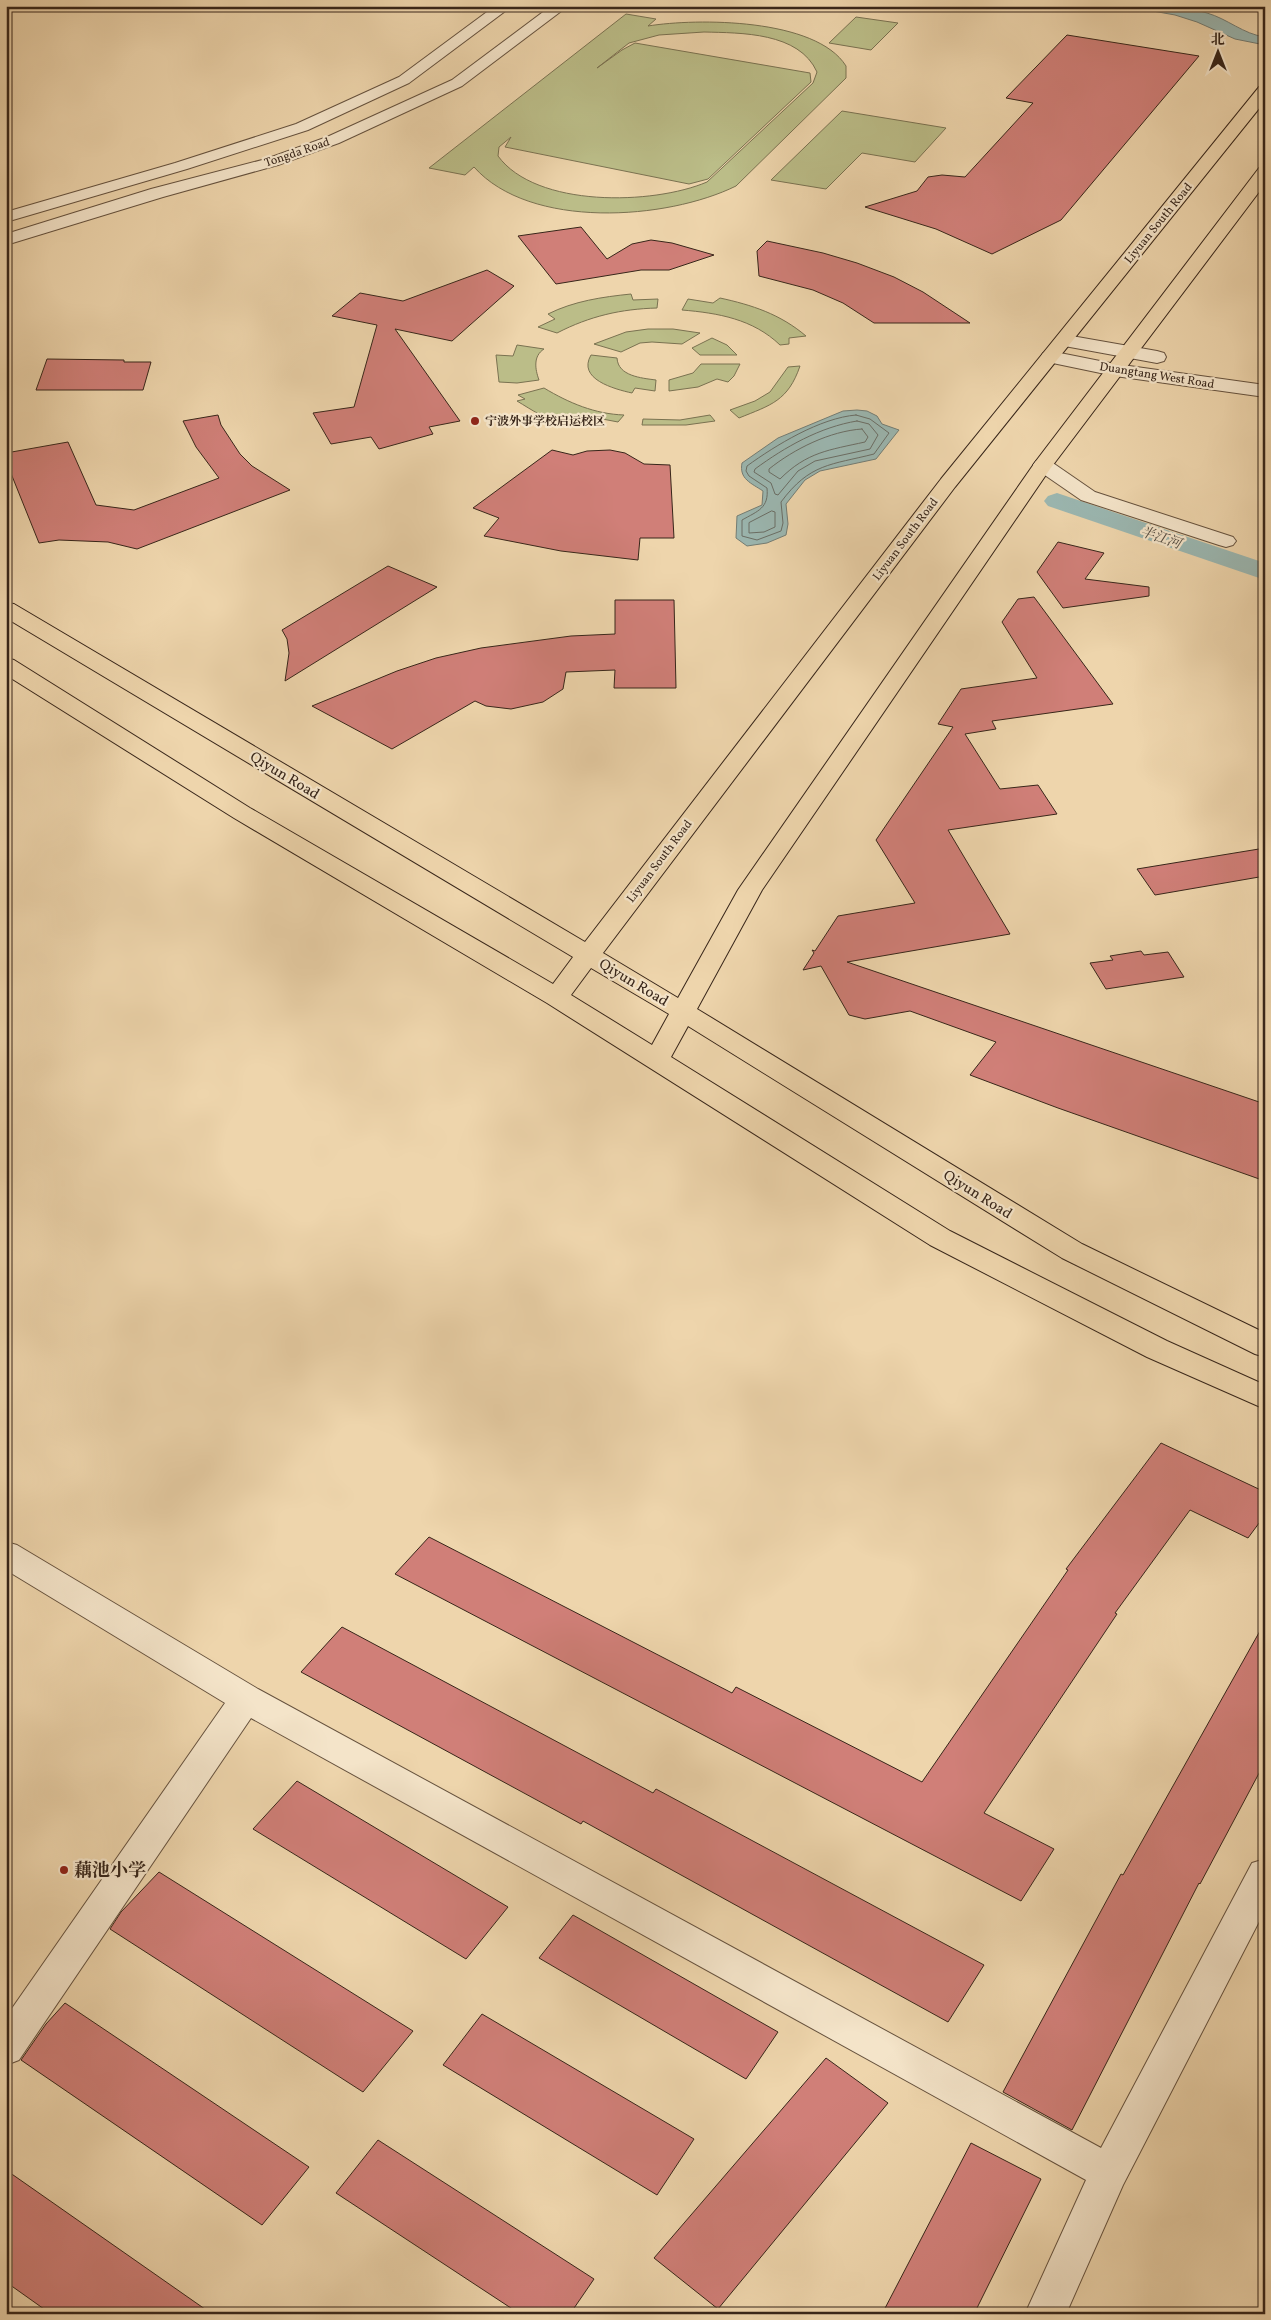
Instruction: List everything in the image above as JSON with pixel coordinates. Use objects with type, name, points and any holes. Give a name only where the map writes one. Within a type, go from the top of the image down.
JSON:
[{"type":"main road","name":"Liyuan South Road","points":[[556,996],[948,483],[1265,90]]},
{"type":"main road","points":[[656,1061],[750,890],[1043,465],[1128,352],[1262,181]]},
{"type":"main road","name":"Qiyun Road","points":[[6,609],[588,954],[1072,1252],[1265,1346]]},
{"type":"main road","points":[[8,669],[242,813],[556,996],[656,1061],[940,1238],[1157,1349],[1265,1398]]},
{"type":"street","name":"Tongda Road","points":[[6,217],[181,166],[302,127],[404,80],[505,6]]},
{"type":"street","name":"Tongda Road","points":[[6,240],[157,194],[272,162],[333,140],[457,82],[561,6]]},
{"type":"street","name":"Duangtang West Road","points":[[1063,340],[1177,360]]},
{"type":"street","name":"Duangtang West Road","points":[[1050,357],[1115,370],[1265,391]]},
{"type":"street","points":[[1043,465],[1088,496],[1226,541]]},
{"type":"street","points":[[6,1554],[246,1699],[1109,2172]]},
{"type":"street","points":[[6,2048],[246,1699]]},
{"type":"street","points":[[1045,2314],[1109,2172],[1265,1874]]},
{"type":"green space","points":[[626,14],[656,19],[648,26],[669,23],[724,22],[783,30],[809,38],[831,50],[846,66],[846,78],[736,186],[707,198],[638,212],[600,213],[563,210],[529,201],[499,187],[474,167],[465,175],[429,168]],"holes":[[[704,32],[768,37],[783,42],[797,49],[808,59],[817,72],[813,83],[707,182],[684,190],[657,195],[627,198],[596,197],[567,193],[539,185],[516,173],[498,156],[499,147],[511,137],[505,147],[689,184],[708,179],[811,82],[810,73],[635,43],[597,68],[629,43],[659,35]]]},
{"type":"green space","points":[[856,17],[898,23],[871,50],[829,43]]},
{"type":"green space","points":[[842,111],[946,128],[915,162],[862,153],[826,189],[771,180]]},
{"type":"green space","points":[[631,294],[633,300],[658,299],[657,308],[606,314],[581,322],[557,333],[538,327],[555,319],[548,314],[568,306],[599,298]]},
{"type":"green space","points":[[720,298],[765,311],[796,328],[806,336],[789,338],[789,344],[780,345],[770,336],[747,323],[709,313],[682,310],[688,299],[713,303]]},
{"type":"green space","points":[[648,329],[673,329],[700,333],[682,344],[640,343],[621,352],[594,344],[626,332]]},
{"type":"green space","points":[[712,338],[727,345],[737,355],[700,355],[692,348]]},
{"type":"green space","points":[[517,345],[544,349],[538,355],[536,363],[539,380],[517,383],[499,382],[496,355],[513,356]]},
{"type":"green space","points":[[591,355],[617,358],[621,369],[631,375],[656,380],[655,391],[635,388],[632,393],[607,386],[593,377],[589,370],[588,363]]},
{"type":"green space","points":[[701,364],[740,364],[734,376],[728,382],[717,379],[698,387],[669,391],[669,380],[693,373]]},
{"type":"green space","points":[[800,366],[790,387],[777,400],[739,418],[730,410],[755,401],[770,392],[788,367]]},
{"type":"green space","points":[[544,388],[582,407],[624,415],[618,422],[592,417],[588,422],[564,423],[545,417],[517,401],[525,399],[518,395]]},
{"type":"green space","points":[[710,415],[715,421],[686,425],[642,425],[643,419],[680,420]]},
{"type":"water","points":[[1125,6],[1166,6],[1197,10],[1215,16],[1250,33],[1265,37],[1265,45],[1235,39],[1197,22],[1175,15]]},
{"type":"water","points":[[843,411],[867,411],[877,416],[882,424],[899,430],[876,459],[820,471],[805,480],[786,504],[788,524],[786,535],[767,543],[747,546],[736,538],[737,516],[762,505],[763,491],[744,477],[742,463],[778,438]]},
{"type":"building","points":[[1067,35],[1199,56],[1061,220],[992,254],[936,229],[865,207],[917,191],[928,177],[942,175],[965,177],[1033,103],[1006,98]]},
{"type":"building","points":[[581,227],[607,259],[632,244],[651,240],[672,243],[714,255],[669,270],[641,270],[556,284],[518,236]]},
{"type":"building","points":[[767,241],[823,253],[894,277],[923,292],[970,323],[874,323],[843,303],[813,290],[759,276],[757,251]]},
{"type":"building","points":[[487,270],[514,286],[452,341],[395,329],[460,421],[429,427],[433,434],[379,449],[371,437],[331,444],[313,413],[354,407],[377,325],[332,316],[360,293],[403,301]]},
{"type":"building","points":[[47,359],[151,362],[143,390],[36,390]]},
{"type":"building","points":[[218,415],[221,425],[240,454],[252,466],[290,490],[137,549],[108,542],[59,540],[39,543],[6,461],[6,453],[68,442],[96,505],[134,510],[219,478],[196,447],[183,421]]},
{"type":"building","points":[[552,450],[573,455],[587,451],[610,450],[625,453],[644,464],[670,465],[674,538],[640,538],[638,560],[561,551],[484,536],[499,518],[473,508]]},
{"type":"building","points":[[1058,542],[1104,553],[1085,579],[1149,587],[1149,596],[1063,608],[1037,572]]},
{"type":"building","points":[[388,566],[437,587],[285,681],[289,653],[287,639],[282,630]]},
{"type":"building","points":[[1034,597],[1113,704],[992,721],[996,729],[965,734],[1000,789],[1038,785],[1057,814],[948,830],[1010,934],[847,962],[1265,1104],[1265,1181],[970,1075],[996,1042],[910,1011],[865,1019],[849,1015],[821,966],[803,970],[814,953],[812,950],[815,951],[838,916],[915,903],[876,840],[953,727],[938,724],[961,689],[1037,678],[1002,622],[1018,599]]},
{"type":"building","points":[[615,600],[674,600],[676,688],[614,688],[615,670],[566,672],[563,689],[543,702],[511,709],[486,706],[475,701],[392,749],[312,706],[397,671],[436,658],[481,648],[571,636],[615,634]]},
{"type":"building","points":[[1265,848],[1265,876],[1155,895],[1137,869]]},
{"type":"building","points":[[1141,951],[1144,955],[1168,952],[1184,977],[1106,989],[1090,963],[1113,960],[1110,956]]},
{"type":"building","points":[[1161,1443],[1265,1492],[1265,1515],[1248,1538],[1190,1510],[1115,1613],[1117,1614],[984,1813],[1054,1849],[1021,1901],[395,1574],[429,1537],[732,1693],[736,1687],[922,1782],[1068,1570],[1066,1569]]},
{"type":"building","points":[[1265,1622],[1265,1762],[1199,1883],[1072,2130],[1003,2092],[1121,1874],[1123,1875]]},
{"type":"building","points":[[342,1627],[653,1793],[656,1789],[984,1965],[948,2022],[583,1821],[581,1824],[301,1672]]},
{"type":"building","points":[[297,1781],[508,1907],[466,1959],[253,1829]]},
{"type":"building","points":[[159,1872],[413,2031],[363,2092],[110,1929],[121,1912]]},
{"type":"building","points":[[573,1915],[778,2032],[746,2079],[539,1958]]},
{"type":"building","points":[[65,2003],[309,2167],[262,2225],[21,2060],[46,2024]]},
{"type":"building","points":[[482,2014],[694,2139],[657,2195],[443,2065]]},
{"type":"building","points":[[826,2058],[888,2103],[718,2309],[654,2258]]},
{"type":"building","points":[[378,2140],[594,2279],[570,2314],[520,2314],[336,2193]]},
{"type":"building","points":[[971,2143],[1041,2179],[974,2314],[882,2314]]},
{"type":"building","points":[[6,2170],[212,2314],[51,2314],[6,2282]]},
{"type":"waterway","name":"半江河","points":[[1057,501],[1265,572]]},
{"type":"place","name":"宁波外事学校启运校区","points":[[475,421]]},
{"type":"place","name":"藕池小学","points":[[64,1870]]}]
